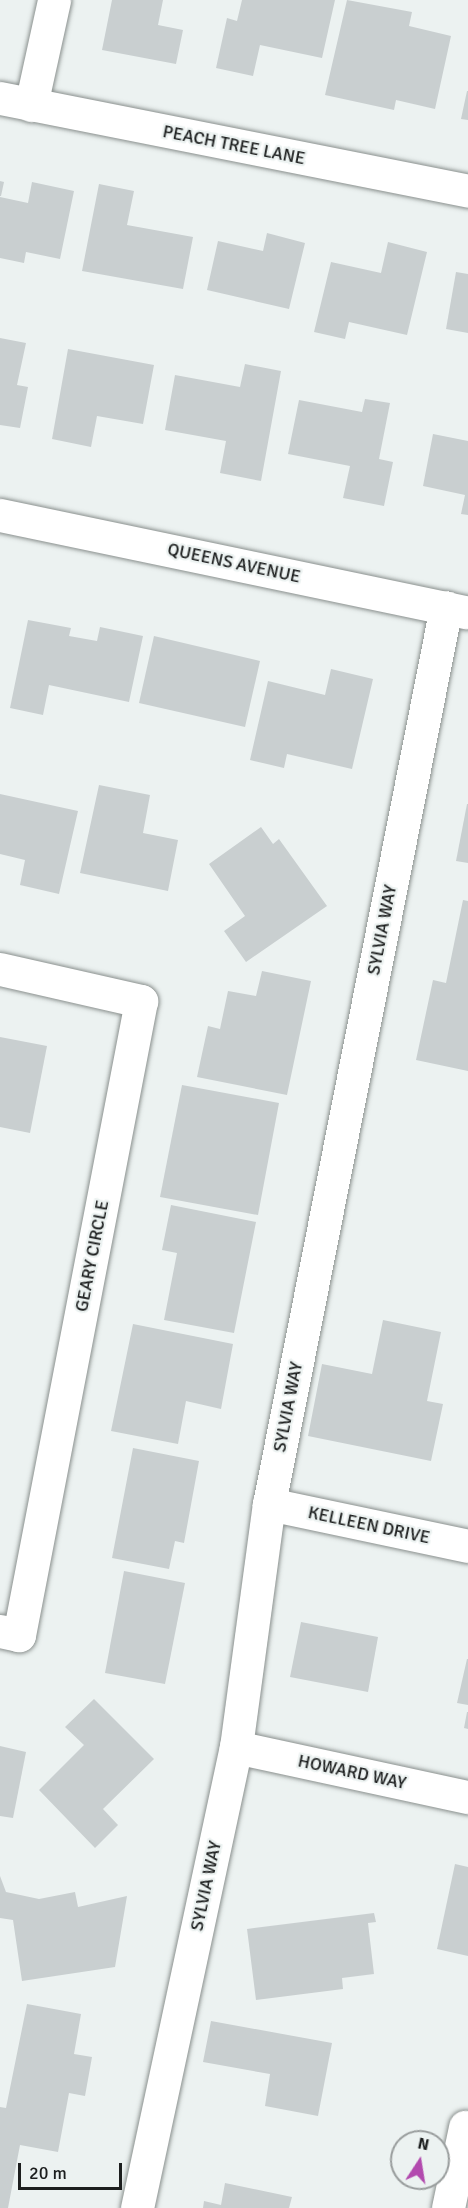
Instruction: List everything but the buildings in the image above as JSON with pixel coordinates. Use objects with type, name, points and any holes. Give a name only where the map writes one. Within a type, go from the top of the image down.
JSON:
[{"type":"street","points":[[15,101],[54,0]]},
{"type":"street","name":"PEACH TREE LANE","points":[[15,101],[468,191]]},
{"type":"street","name":"QUEENS AVENUE","points":[[0,515],[457,610]]},
{"type":"street","name":"SYLVIA WAY","points":[[137,2208],[236,1747],[269,1504],[457,610]]},
{"type":"street","name":"GEARY CIRCLE","points":[[0,969],[141,1001],[19,1635],[0,1631]]},
{"type":"street","name":"KELLEEN DRIVE","points":[[269,1504],[468,1546]]},
{"type":"street","name":"HOWARD WAY","points":[[236,1747],[468,1797]]},
{"type":"street","points":[[448,2208],[465,2127]]}]
